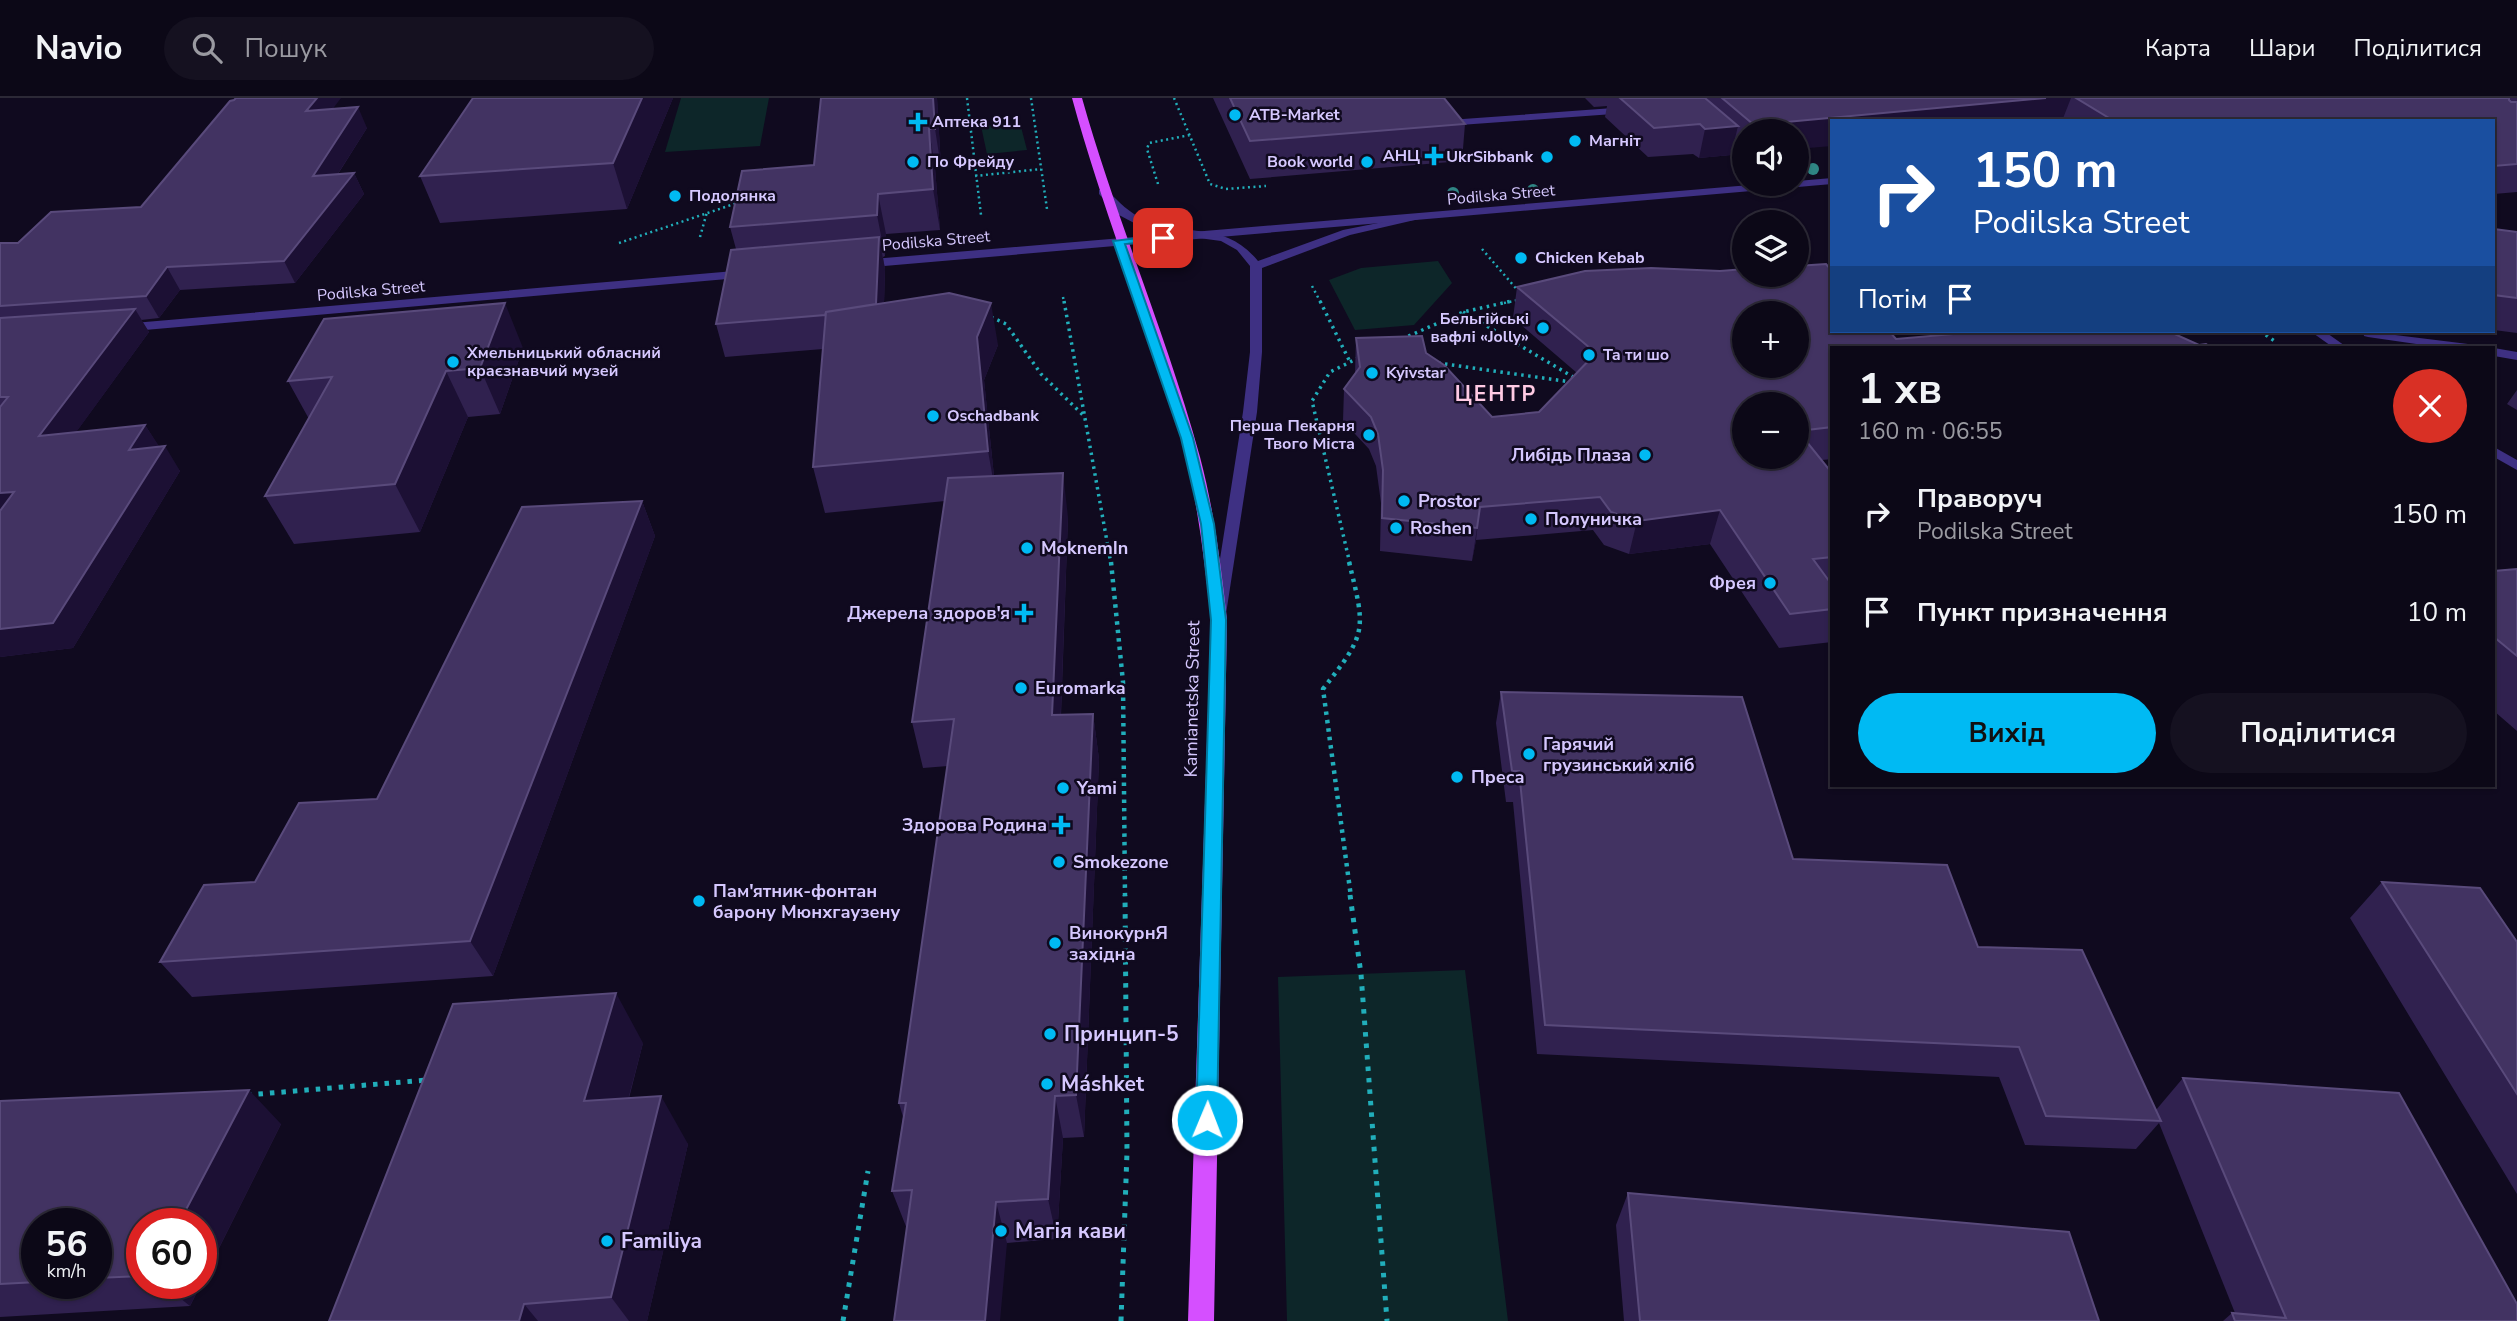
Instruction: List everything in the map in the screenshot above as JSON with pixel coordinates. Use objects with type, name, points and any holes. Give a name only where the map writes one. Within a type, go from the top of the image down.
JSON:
[{"type":"main road","name":"Kamianetska Street","points":[[1077,98],[1103,192],[1187,438],[1208,524],[1219,620],[1201,1321]]},
{"type":"street","points":[[1426,98],[1446,123],[1644,109]]},
{"type":"street","points":[[1710,130],[1732,149]]},
{"type":"street","name":"Podilska Street","points":[[1809,183],[1830,181]]},
{"type":"street","name":"Podilska Street","points":[[843,265],[1431,217],[1732,189]]},
{"type":"street","points":[[1103,192],[1123,213],[1140,222],[1170,231],[1224,238],[1241,248],[1256,266],[1256,352],[1250,412],[1219,620]]},
{"type":"street","points":[[1256,266],[1347,232],[1431,217]]},
{"type":"street","name":"Podilska Street","points":[[103,330],[760,273]]},
{"type":"street","points":[[2319,333],[2339,346]]},
{"type":"street","points":[[2368,334],[2454,346]]},
{"type":"street","points":[[2495,352],[2517,356]]},
{"type":"street","points":[[2495,452],[2517,467]]},
{"type":"path","points":[[967,98],[982,222]]},
{"type":"path","points":[[1031,98],[1048,213]]},
{"type":"path","points":[[1174,98],[1210,184],[1215,188],[1268,186]]},
{"type":"path","points":[[1158,184],[1147,149],[1149,143],[1190,135]]},
{"type":"path","points":[[975,176],[1041,169]]},
{"type":"path","points":[[617,243],[744,201]]},
{"type":"path","points":[[1400,340],[1463,312],[1524,298],[1480,248]]},
{"type":"path","points":[[1310,282],[1350,362]]},
{"type":"path","points":[[1063,297],[1071,354],[1101,498],[1120,638],[1127,1138],[1121,1321]]},
{"type":"path","points":[[1436,363],[1585,384],[1463,312]]},
{"type":"path","points":[[2263,333],[2280,344]]},
{"type":"path","points":[[1362,359],[1329,372],[1312,401],[1362,616],[1355,648],[1323,689],[1361,974],[1387,1321]]},
{"type":"path","points":[[233,1097],[428,1079]]},
{"type":"path","points":[[843,1321],[868,1171]]},
{"type":"green space","points":[[681,98],[769,98],[760,146],[665,152]]},
{"type":"green space","points":[[1020,123],[1027,150],[987,154],[981,126]]},
{"type":"green space","points":[[1438,261],[1452,283],[1414,325],[1355,330],[1329,280],[1361,268]]},
{"type":"green space","points":[[1465,970],[1508,1321],[1287,1321],[1278,977]]},
{"type":"building","points":[[236,98],[317,98],[306,111],[358,107],[313,176],[354,173],[284,261],[167,267],[146,296],[0,306],[0,243],[18,243],[51,212],[141,207],[230,101]]},
{"type":"building","points":[[473,98],[642,98],[613,163],[420,176]]},
{"type":"building","points":[[821,98],[933,98],[935,129],[929,129],[933,189],[878,194],[877,215],[730,227],[742,171],[814,165]]},
{"type":"building","points":[[1230,98],[1444,98],[1465,124],[1250,141]]},
{"type":"building","points":[[1620,98],[1705,98],[1732,121],[1732,127],[1705,129],[1700,124],[1654,128]]},
{"type":"building","points":[[1722,98],[2046,98],[1809,120],[1747,119]]},
{"type":"building","points":[[2076,98],[2509,98],[2511,102],[2517,102],[2517,164],[2495,166],[2495,119],[2111,119]]},
{"type":"building","points":[[2495,229],[2517,232],[2517,298],[2495,295]]},
{"type":"building","points":[[879,237],[876,304],[826,312],[825,315],[716,324],[731,250]]},
{"type":"building","points":[[1826,264],[1830,269],[1830,333],[1891,333],[1896,339],[1965,333],[2172,333],[2199,345],[2209,346],[1830,346],[1830,427],[1809,430],[1809,392],[1732,392],[1732,469],[1809,469],[1809,445],[1830,471],[1830,557],[1813,559],[1830,582],[1830,609],[1790,614],[1720,510],[1637,521],[1611,512],[1600,497],[1480,507],[1477,528],[1382,518],[1383,470],[1378,434],[1371,417],[1344,389],[1360,367],[1356,338],[1422,336],[1426,353],[1444,365],[1492,417],[1539,412],[1596,353],[1517,287],[1585,271],[1651,268],[1732,270],[1732,287],[1809,287],[1809,265]]},
{"type":"building","points":[[949,293],[991,303],[977,337],[988,451],[813,467],[826,312]]},
{"type":"building","points":[[505,303],[480,368],[446,371],[395,484],[265,496],[332,377],[288,381],[324,319]]},
{"type":"building","points":[[135,309],[39,436],[145,425],[129,450],[165,446],[53,623],[0,629],[0,511],[14,492],[0,493],[0,407],[8,397],[0,397],[0,318]]},
{"type":"building","points":[[1063,473],[1052,715],[1093,714],[1076,1095],[1055,1096],[1048,1199],[996,1202],[985,1321],[894,1321],[912,1190],[892,1191],[906,1103],[899,1103],[954,719],[912,722],[948,478]]},
{"type":"building","points":[[642,501],[470,941],[160,962],[204,885],[255,882],[299,803],[377,799],[522,507]]},
{"type":"building","points":[[2517,569],[2517,656],[2495,638],[2495,571]]},
{"type":"building","points":[[1501,692],[1742,697],[1793,859],[1947,865],[1978,947],[2082,950],[2161,1121],[2046,1116],[2019,1047],[1545,1025],[1519,771],[1512,771]]},
{"type":"building","points":[[2382,882],[2480,888],[2517,942],[2517,1094]]},
{"type":"building","points":[[616,993],[584,1101],[661,1096],[611,1297],[524,1304],[519,1321],[329,1321],[453,1004]]},
{"type":"building","points":[[2183,1078],[2399,1093],[2517,1304],[2517,1321],[2235,1321],[2232,1313],[2286,1318]]},
{"type":"building","points":[[249,1090],[187,1208],[126,1208],[126,1277],[112,1277],[112,1208],[21,1208],[21,1283],[0,1284],[0,1101]]},
{"type":"building","points":[[1628,1193],[2069,1232],[2099,1321],[1640,1321]]},
{"type":"place","name":"ATB-Market","points":[[1235,115]]},
{"type":"place","name":"Аптека 911","points":[[918,122]]},
{"type":"place","name":"Магніт","points":[[1575,141]]},
{"type":"place","name":"АНЦ","points":[[1434,156]]},
{"type":"place","name":"UkrSibbank","points":[[1547,157]]},
{"type":"place","name":"По Фрейду","points":[[913,162]]},
{"type":"place","name":"Book world","points":[[1367,162]]},
{"type":"place","name":"Подолянка","points":[[675,196]]},
{"type":"place","name":"Chicken Kebab","points":[[1521,258]]},
{"type":"place","name":"Бельгійські вафлі «Jolly»","points":[[1543,328]]},
{"type":"place","name":"Та ти шо","points":[[1589,355]]},
{"type":"place","name":"Хмельницький обласний краєзнавчий музей","points":[[453,362]]},
{"type":"place","name":"Kyivstar","points":[[1372,373]]},
{"type":"place","name":"Oschadbank","points":[[933,416]]},
{"type":"place","name":"Перша Пекарня Твого Міста","points":[[1369,435]]},
{"type":"place","name":"Либідь Плаза","points":[[1645,455]]},
{"type":"place","name":"Prostor","points":[[1404,501]]},
{"type":"place","name":"Полуничка","points":[[1531,519]]},
{"type":"place","name":"Roshen","points":[[1396,528]]},
{"type":"place","name":"MoknemIn","points":[[1027,548]]},
{"type":"place","name":"Фрея","points":[[1770,583]]},
{"type":"place","name":"Джерела здоров'я","points":[[1024,613]]},
{"type":"place","name":"Euromarka","points":[[1021,688]]},
{"type":"place","name":"Гарячий грузинський хліб","points":[[1529,754]]},
{"type":"place","name":"Преса","points":[[1457,777]]},
{"type":"place","name":"Yami","points":[[1063,788]]},
{"type":"place","name":"Здорова Родина","points":[[1061,825]]},
{"type":"place","name":"Smokezone","points":[[1059,862]]},
{"type":"place","name":"Пам'ятник-фонтан барону Мюнхгаузену","points":[[699,901]]},
{"type":"place","name":"ВинокурнЯ західна","points":[[1055,943]]},
{"type":"place","name":"Принцип-5","points":[[1050,1034]]},
{"type":"place","name":"Mа́shket","points":[[1047,1084]]},
{"type":"place","name":"Магія кави","points":[[1001,1231]]},
{"type":"place","name":"Familiya","points":[[607,1241]]},
{"type":"district","name":"ЦЕНТР","points":[[1496,394]]},
{"type":"route","points":[[1163,238],[1119,241],[1187,438],[1208,524],[1219,620],[1207,1120]]}]
